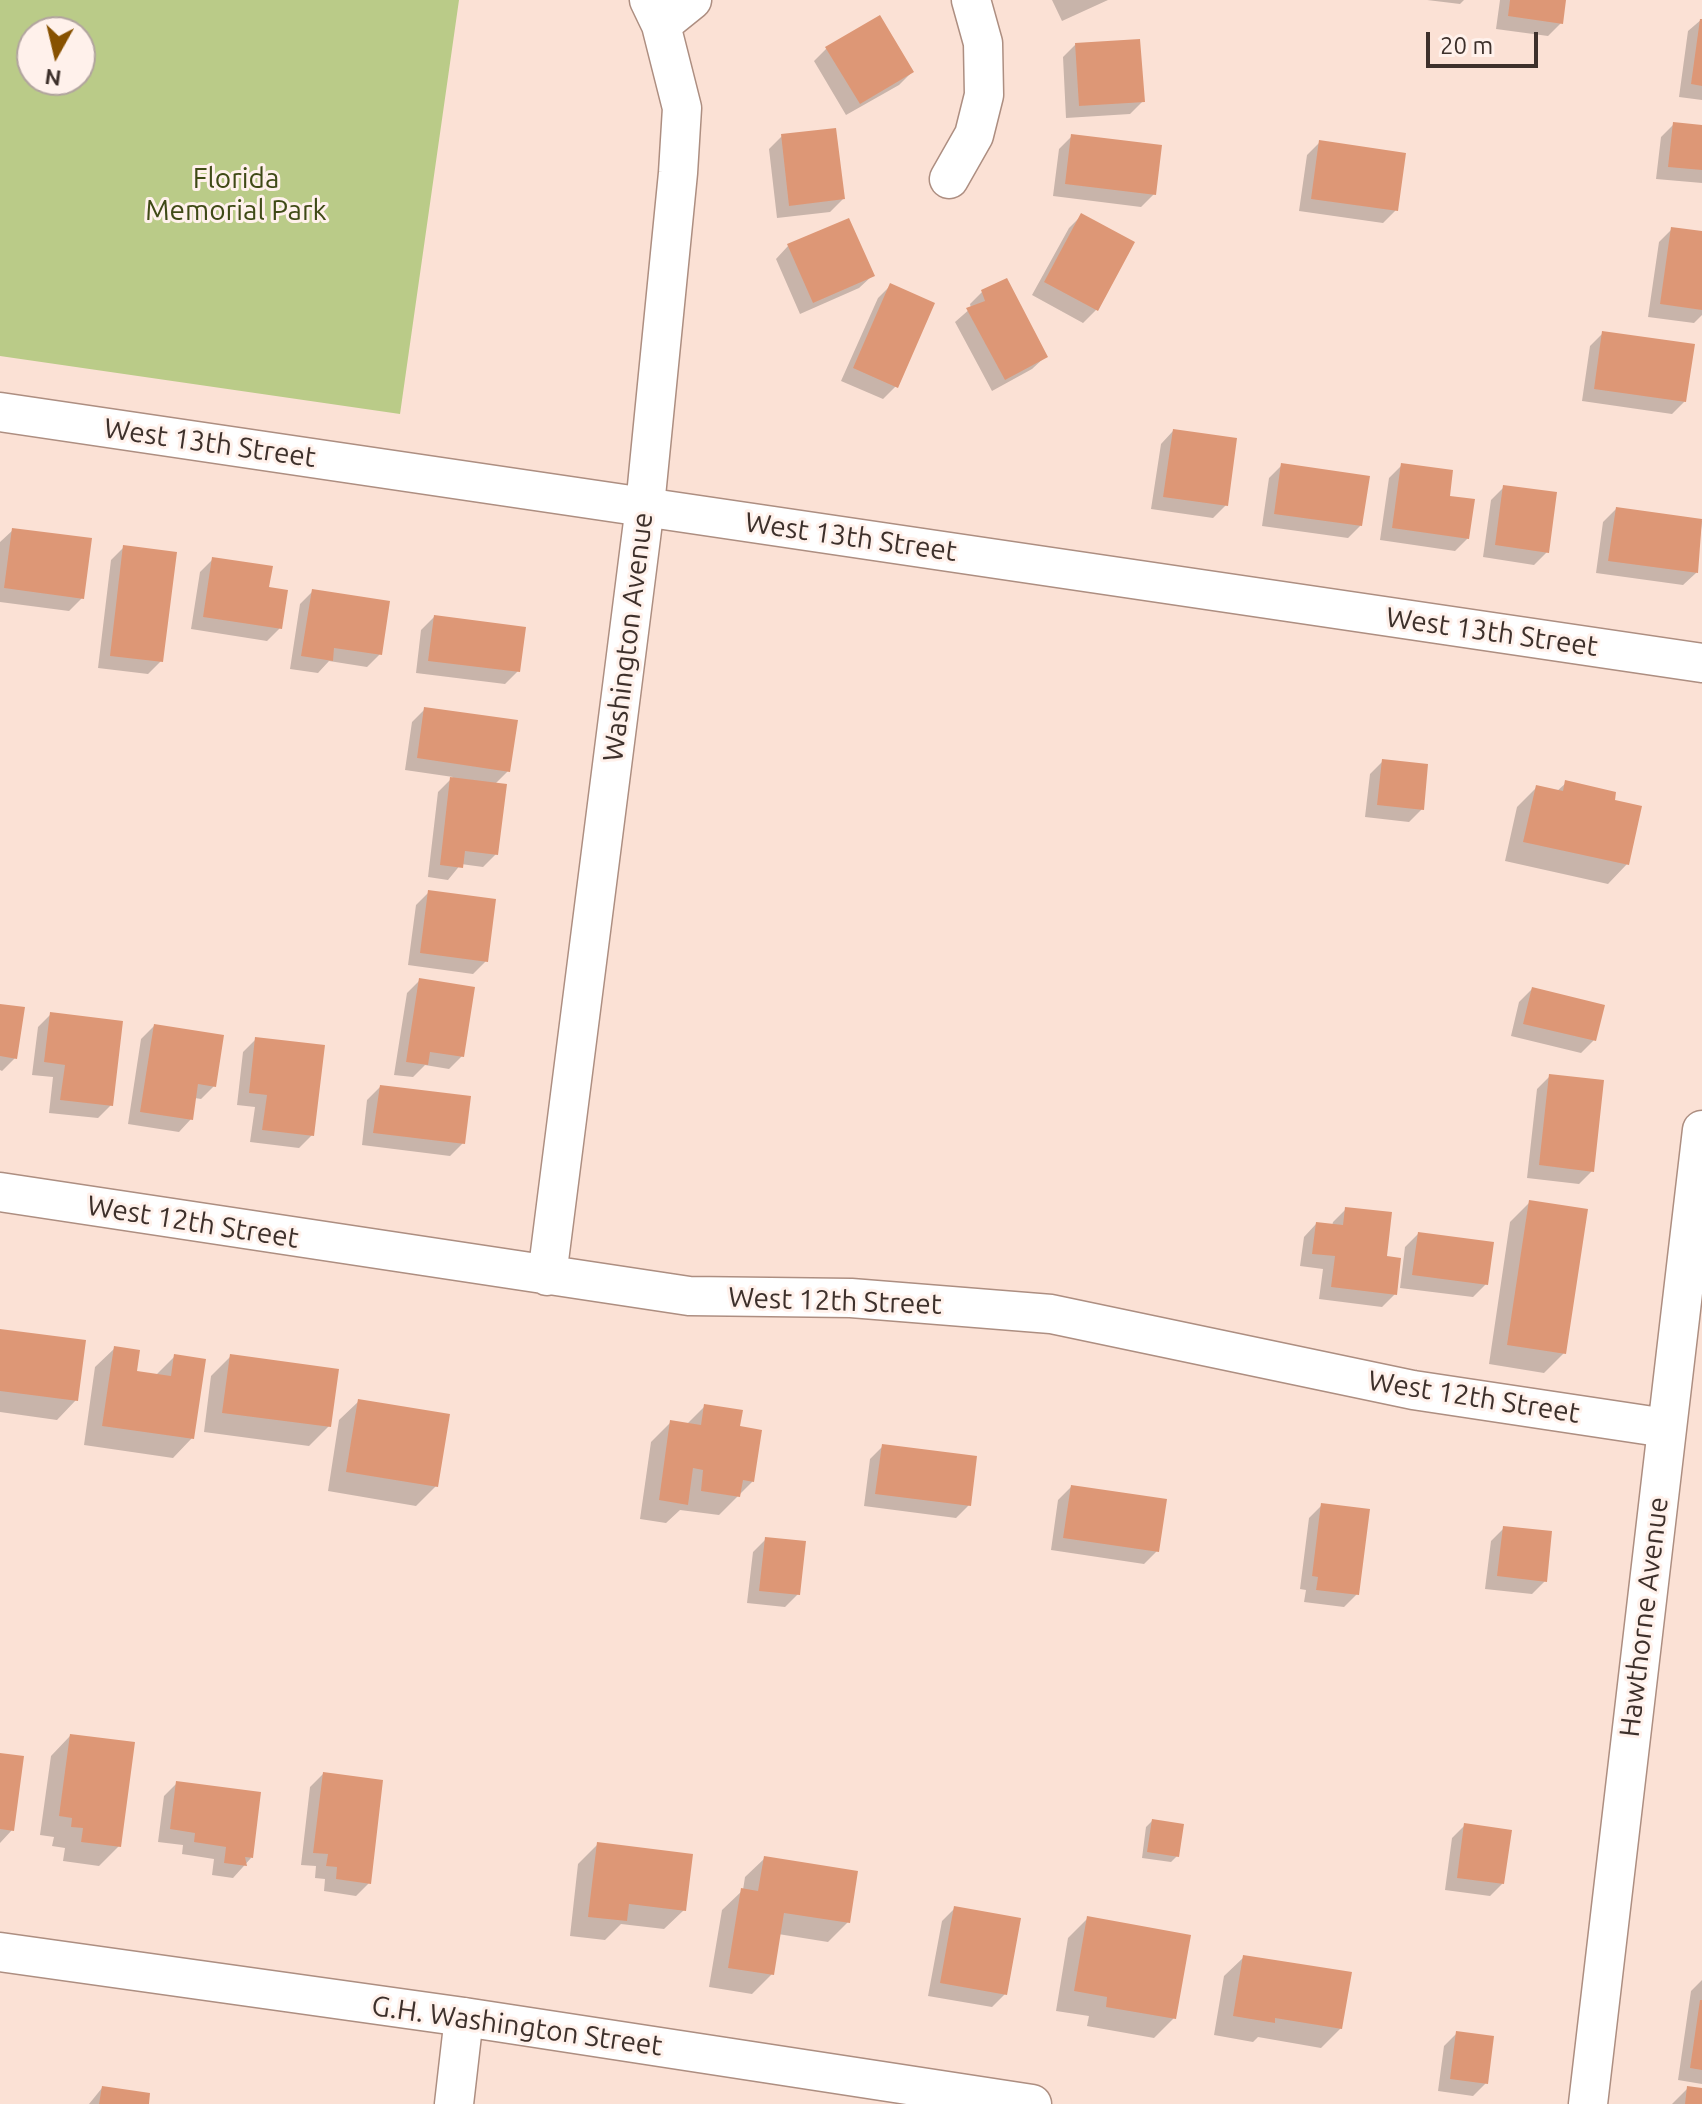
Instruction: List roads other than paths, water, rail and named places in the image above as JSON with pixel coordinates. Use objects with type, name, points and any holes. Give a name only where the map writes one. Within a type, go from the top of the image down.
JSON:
[{"type":"street","points":[[655,12],[692,0]]},
{"type":"street","points":[[949,179],[974,135],[984,95],[983,43],[971,0]]},
{"type":"street","name":"Washington Avenue","points":[[547,1276],[645,506],[682,108],[655,12]]},
{"type":"street","name":"West 13th Street","points":[[0,412],[1702,663]]},
{"type":"street","name":"Hawthorne Avenue","points":[[1588,2104],[1702,1130]]},
{"type":"street","name":"West 12th Street","points":[[0,1192],[689,1296],[851,1298],[1051,1314],[1413,1390],[1666,1428]]},
{"type":"street","name":"G.H. Washington Street","points":[[0,1952],[464,2017],[1032,2104]]},
{"type":"street","points":[[454,2104],[464,2017]]},
{"type":"park label","name":"Florida Memorial Park","points":[[236,195]]}]
